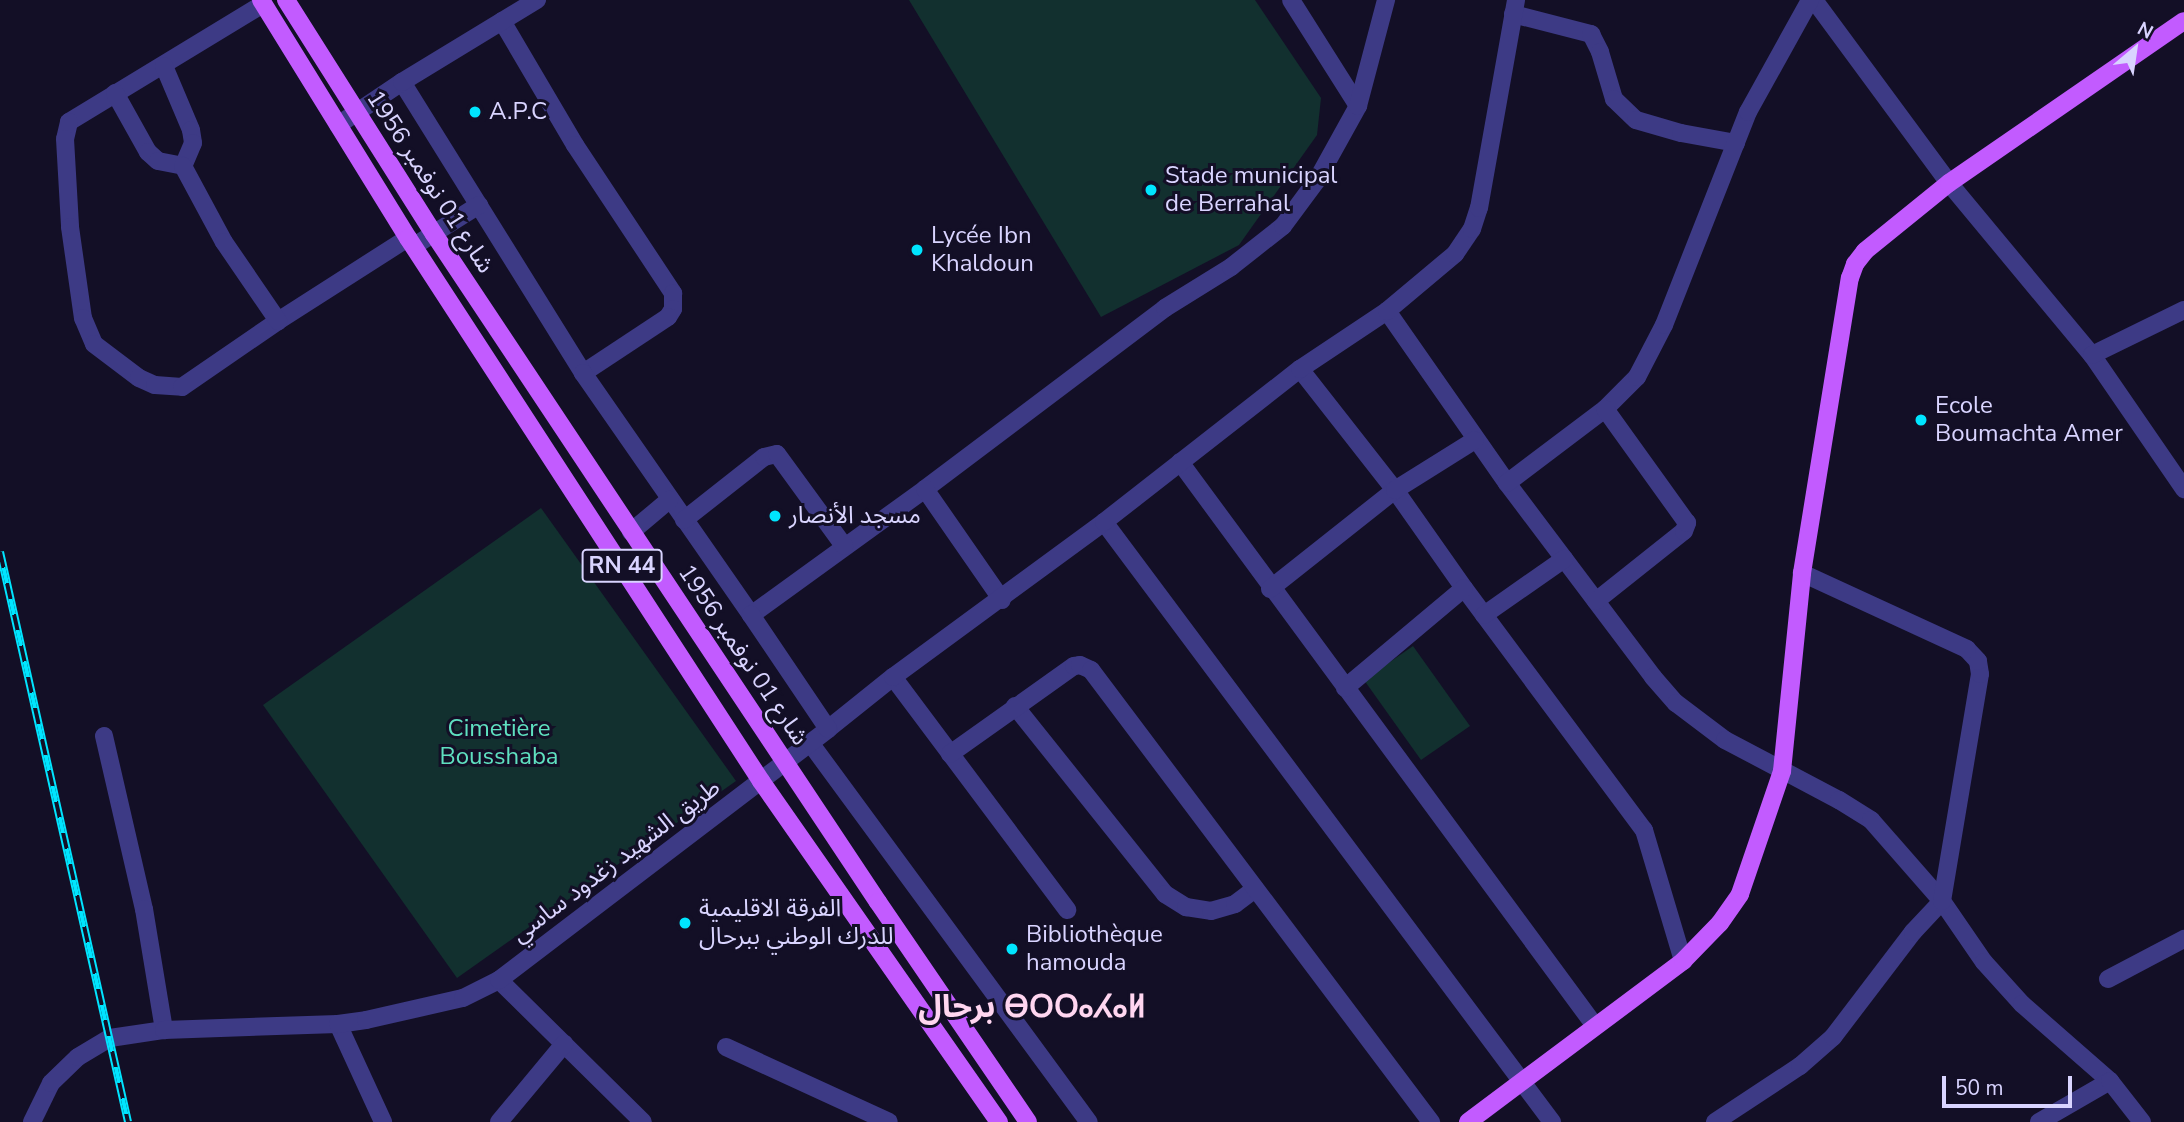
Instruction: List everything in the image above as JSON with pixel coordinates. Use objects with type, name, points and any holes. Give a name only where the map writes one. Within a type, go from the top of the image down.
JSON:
[{"type":"main road","name":"شارع 01 نوفمبر 1956","points":[[286,0],[434,234],[1028,1122]]},
{"type":"main road","name":"شارع 01 نوفمبر 1956","points":[[262,2],[411,242],[761,781],[999,1122]]},
{"type":"main road","points":[[1468,1122],[1683,961],[1733,907],[1782,771],[1802,573],[1853,271],[1865,251],[1949,183],[2184,21]]},
{"type":"street","points":[[338,125],[402,82],[537,0]]},
{"type":"street","points":[[1291,0],[1357,106]]},
{"type":"street","points":[[751,615],[844,545],[925,489],[1122,339],[1231,267],[1276,232],[1317,180],[1357,106],[1386,0]]},
{"type":"street","points":[[1507,483],[1605,409],[1637,377],[1659,335],[1748,112],[1812,0],[1949,183],[2092,355],[2184,489]]},
{"type":"street","points":[[262,2],[164,66],[75,116],[69,122],[65,139],[70,227],[83,318],[94,344],[139,378],[155,385],[182,387],[278,321],[411,242],[434,234],[479,205]]},
{"type":"street","points":[[1515,7],[1591,34],[1600,52],[1615,99],[1636,120],[1736,143]]},
{"type":"street","name":"طريق الشهيد زغدود ساسي","points":[[32,1122],[51,1083],[78,1057],[110,1038],[163,1030],[338,1024],[438,1006],[463,998],[499,980],[811,744],[893,677],[1002,600],[1300,369],[1387,311],[1455,254],[1472,229],[1494,131],[1515,7]]},
{"type":"street","points":[[502,22],[575,145],[673,293],[673,309],[668,317],[583,373]]},
{"type":"street","points":[[164,66],[191,130],[193,144],[183,166]]},
{"type":"street","points":[[402,82],[583,373],[828,729]]},
{"type":"street","points":[[115,93],[148,152],[158,161],[183,166]]},
{"type":"street","points":[[183,166],[224,242],[278,321]]},
{"type":"street","points":[[2092,355],[2184,310]]},
{"type":"street","points":[[1387,311],[1475,440],[1676,704],[1725,740],[1871,820],[1942,901],[1984,962],[2022,1004],[2110,1081],[2142,1122]]},
{"type":"street","points":[[1300,369],[1395,489],[1464,588],[1644,830],[1683,961]]},
{"type":"street","points":[[1596,601],[1684,531],[1688,523],[1605,409]]},
{"type":"street","points":[[1270,589],[1395,489],[1475,440]]},
{"type":"street","points":[[684,520],[764,457],[777,454],[785,460],[844,545]]},
{"type":"street","points":[[1180,462],[1270,589],[1595,1026]]},
{"type":"street","points":[[925,489],[1002,600]]},
{"type":"street","points":[[631,531],[669,500]]},
{"type":"street","points":[[1104,522],[1552,1122]]},
{"type":"street","points":[[1484,615],[1564,559]]},
{"type":"street","points":[[1715,1122],[1800,1066],[1833,1037],[1913,932],[1942,901],[1980,674],[1978,662],[1966,649],[1802,573]]},
{"type":"street","points":[[1345,688],[1464,588]]},
{"type":"street","points":[[950,754],[1074,666],[1080,665],[1091,670],[1431,1122]]},
{"type":"street","points":[[893,677],[1068,910]]},
{"type":"street","points":[[1015,706],[1165,894],[1186,907],[1211,911],[1235,904],[1255,889]]},
{"type":"street","points":[[104,736],[144,909],[163,1030]]},
{"type":"street","points":[[811,744],[1089,1122]]},
{"type":"street","points":[[2108,979],[2184,939]]},
{"type":"street","points":[[499,980],[643,1122]]},
{"type":"street","points":[[338,1024],[383,1122]]},
{"type":"street","points":[[499,1122],[564,1044]]},
{"type":"street","points":[[726,1047],[889,1122]]},
{"type":"street","points":[[2039,1122],[2110,1081]]},
{"type":"green space","name":"Stade municipal de Berrahal","points":[[909,0],[1255,0],[1321,98],[1317,135],[1239,245],[1101,317]]},
{"type":"green space","name":"Cimetière Bousshaba","points":[[541,508],[736,781],[457,978],[263,705]]},
{"type":"green space","points":[[1413,646],[1470,726],[1421,760],[1364,680]]},
{"type":"railway","points":[[0,552],[128,1122]]},
{"type":"place","name":"A.P.C","points":[[475,112]]},
{"type":"place","name":"Stade municipal de Berrahal","points":[[1151,190]]},
{"type":"place","name":"Lycée Ibn Khaldoun","points":[[917,250]]},
{"type":"place","name":"Ecole Boumachta Amer","points":[[1921,420]]},
{"type":"place","name":"مسجد الأنصار","points":[[775,516]]},
{"type":"place","name":"الفرقة الاقليمية للدرك الوطني ببرحال","points":[[685,923]]},
{"type":"place","name":"Bibliothèque hamouda","points":[[1012,949]]},
{"type":"district","name":"برحال ⴱⵔⵔⴰⵃⴰⵍ","points":[[1032,1007]]}]
